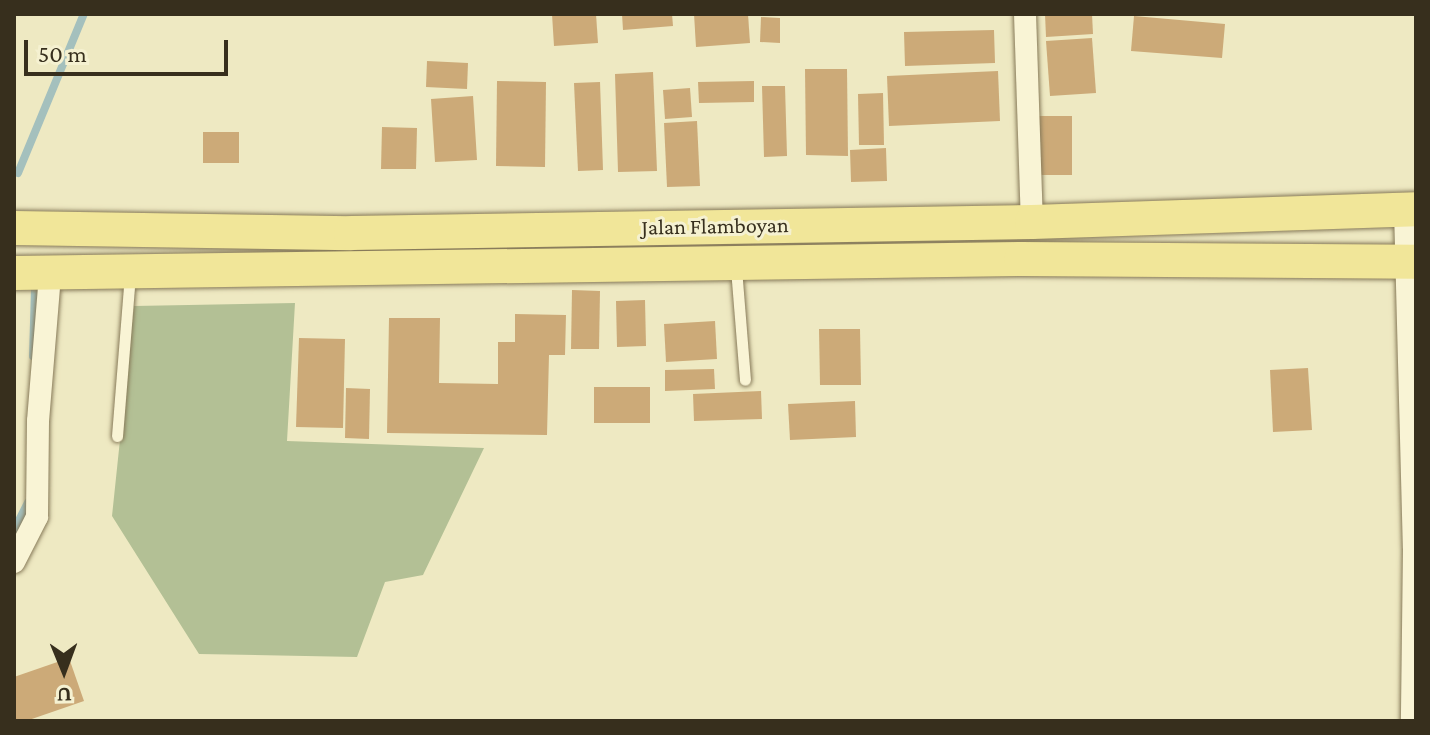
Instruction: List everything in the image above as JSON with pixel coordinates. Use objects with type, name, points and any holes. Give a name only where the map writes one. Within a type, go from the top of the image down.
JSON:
[{"type":"main road","name":"Jalan Flamboyan","points":[[14,228],[351,233],[1032,222],[1410,209]]},
{"type":"main road","points":[[732,226],[736,263]]},
{"type":"main road","name":"Jalan Flamboyan","points":[[31,273],[1021,259],[1410,262]]},
{"type":"street","points":[[1025,14],[1032,222]]},
{"type":"street","points":[[1410,209],[1415,548],[1412,721]]},
{"type":"street","points":[[14,562],[37,517],[38,421],[31,273]]},
{"type":"lane","points":[[736,263],[745,380]]},
{"type":"lane","points":[[117,436],[130,274]]},
{"type":"green space","points":[[295,303],[287,441],[484,448],[423,575],[385,582],[357,657],[199,654],[112,516],[134,306]]},
{"type":"building","points":[[552,14],[596,14],[598,43],[554,46]]},
{"type":"building","points":[[622,14],[672,14],[673,26],[623,30]]},
{"type":"building","points":[[694,14],[748,14],[750,43],[696,47]]},
{"type":"building","points":[[1045,14],[1092,14],[1093,34],[1046,37]]},
{"type":"building","points":[[1134,16],[1225,24],[1222,58],[1131,51]]},
{"type":"building","points":[[761,17],[780,18],[780,43],[760,42]]},
{"type":"building","points":[[994,30],[995,63],[905,66],[904,32]]},
{"type":"building","points":[[1092,38],[1096,93],[1050,96],[1046,41]]},
{"type":"building","points":[[427,61],[468,63],[467,89],[426,87]]},
{"type":"building","points":[[805,69],[847,69],[848,156],[806,155]]},
{"type":"building","points":[[998,71],[1000,121],[889,126],[887,76]]},
{"type":"building","points":[[653,72],[657,171],[618,172],[615,74]]},
{"type":"building","points":[[497,81],[546,82],[545,167],[496,166]]},
{"type":"building","points":[[754,81],[754,102],[699,103],[698,82]]},
{"type":"building","points":[[600,82],[603,170],[578,171],[574,83]]},
{"type":"building","points":[[762,86],[785,86],[787,156],[764,157]]},
{"type":"building","points":[[690,88],[692,117],[665,119],[663,90]]},
{"type":"building","points":[[883,93],[884,145],[859,145],[858,94]]},
{"type":"building","points":[[473,96],[477,160],[435,162],[431,99]]},
{"type":"building","points":[[1033,116],[1072,116],[1072,175],[1032,175]]},
{"type":"building","points":[[697,121],[700,186],[667,187],[664,123]]},
{"type":"building","points":[[382,127],[417,128],[416,169],[381,169]]},
{"type":"building","points":[[203,132],[239,132],[239,163],[203,163]]},
{"type":"building","points":[[886,148],[887,181],[851,182],[850,150]]},
{"type":"building","points":[[572,290],[600,291],[599,349],[571,349]]},
{"type":"building","points":[[645,300],[646,346],[617,347],[616,301]]},
{"type":"building","points":[[515,314],[566,315],[565,355],[549,355],[547,435],[387,433],[389,318],[440,318],[439,383],[498,384],[498,342],[515,342]]},
{"type":"building","points":[[715,321],[717,359],[666,362],[664,324]]},
{"type":"building","points":[[819,329],[860,329],[861,385],[820,385]]},
{"type":"building","points":[[299,338],[345,339],[343,428],[296,427]]},
{"type":"building","points":[[1308,368],[1312,430],[1273,432],[1270,370]]},
{"type":"building","points":[[714,369],[715,389],[665,391],[665,370]]},
{"type":"building","points":[[594,387],[650,387],[650,423],[594,423]]},
{"type":"building","points":[[346,388],[370,389],[369,439],[345,438]]},
{"type":"building","points":[[761,391],[762,419],[694,421],[693,394]]},
{"type":"building","points":[[855,401],[856,437],[790,440],[788,404]]},
{"type":"building","points":[[69,658],[84,701],[26,721],[14,721],[14,677]]},
{"type":"waterway","points":[[18,173],[84,14]]},
{"type":"waterway","points":[[33,356],[35,289]]},
{"type":"waterway","points":[[14,530],[28,502]]}]
